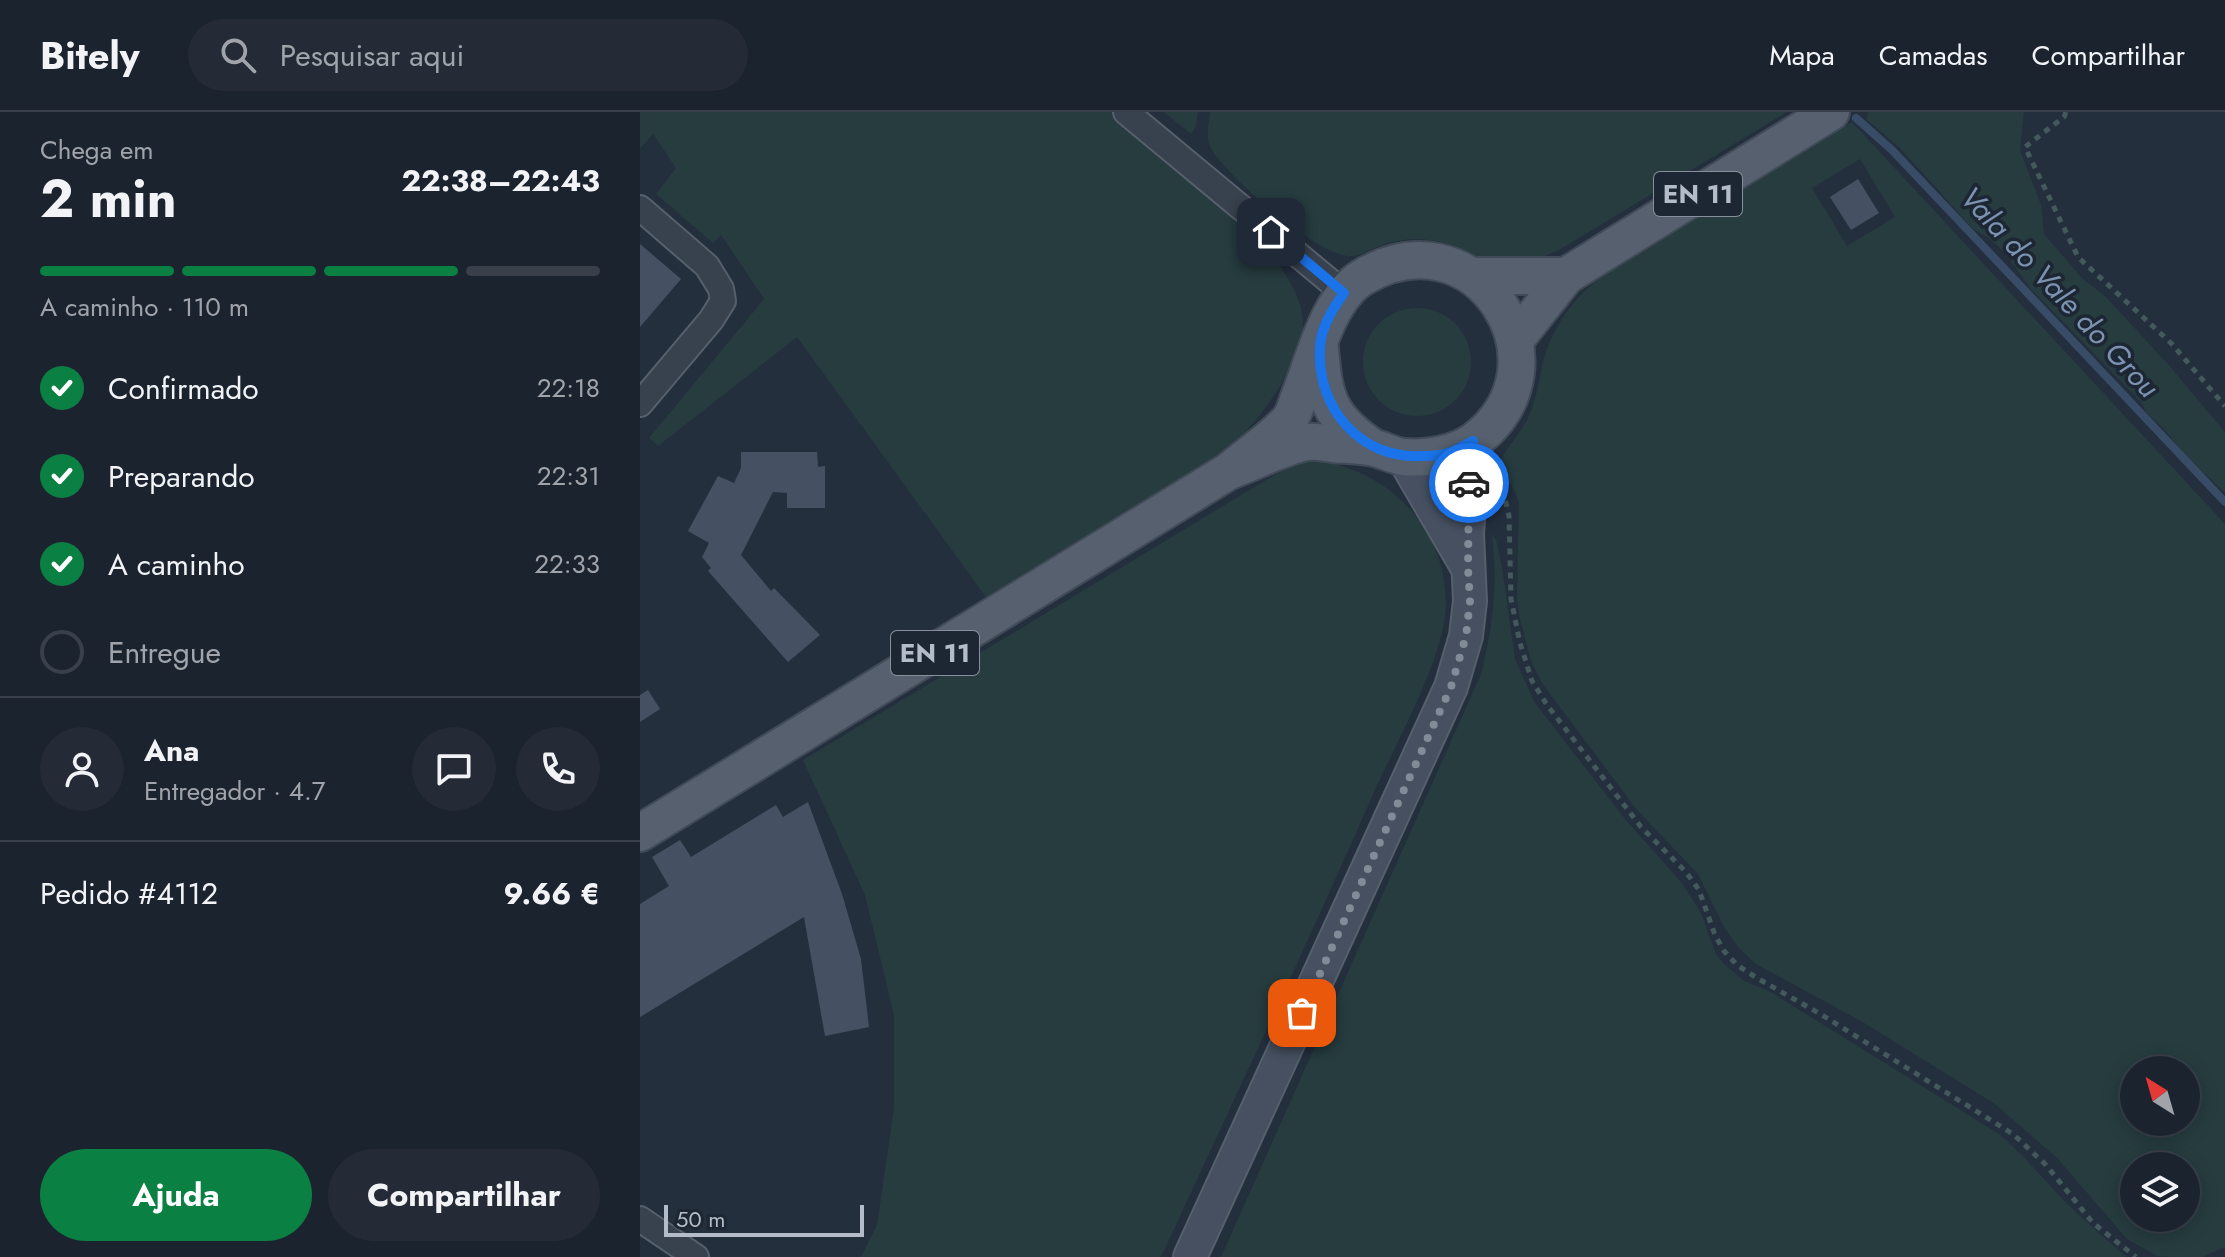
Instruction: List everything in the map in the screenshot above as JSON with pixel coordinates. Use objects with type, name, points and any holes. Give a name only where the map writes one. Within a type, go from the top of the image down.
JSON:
[{"type":"main road","name":"EN 11","points":[[1516,339],[1566,276],[1831,112]]},
{"type":"main road","points":[[1417,259],[1453,266],[1474,276],[1503,307],[1516,339],[1515,381],[1502,411],[1473,441],[1444,455],[1388,452],[1352,433],[1340,420],[1323,390],[1319,347],[1331,310],[1344,293],[1361,277],[1396,262],[1417,259]]},
{"type":"main road","points":[[1474,276],[1566,276]]},
{"type":"main road","name":"EN 11","points":[[640,833],[1229,471],[1290,419],[1319,347]]},
{"type":"main road","name":"EN 11","points":[[1229,471],[1308,442],[1388,452]]},
{"type":"street","points":[[1126,112],[1344,293]]},
{"type":"street","points":[[640,208],[707,266],[721,289],[723,301],[711,320],[640,404]]},
{"type":"street","points":[[1190,1257],[1451,687],[1466,636],[1470,601],[1469,488],[1473,441]]},
{"type":"street","points":[[1388,452],[1468,568]]},
{"type":"street","points":[[640,1219],[696,1257]]},
{"type":"path","points":[[2066,112],[2064,117],[2025,147],[2078,257],[2171,343],[2225,406]]},
{"type":"path","points":[[1469,488],[1499,491],[1505,499],[1509,516],[1511,599],[1532,681],[1641,827],[1686,872],[1699,890],[1724,951],[1737,965],[1757,978],[2013,1134],[2038,1157],[2093,1223],[2136,1257]]},
{"type":"green space","points":[[640,112],[1115,112],[1273,256],[1293,287],[1302,314],[1301,339],[1295,356],[1265,408],[1229,448],[986,597],[797,337],[658,446],[649,438],[764,299],[721,235],[713,243],[656,194],[676,168],[653,134],[640,149]]},
{"type":"green space","points":[[1164,112],[1198,112],[1196,126],[1191,134]]},
{"type":"green space","points":[[1210,112],[1787,112],[1559,250],[1527,261],[1501,264],[1443,243],[1422,240],[1388,243],[1353,256],[1334,252],[1273,212],[1220,161],[1208,140]]},
{"type":"green space","points":[[1868,112],[2024,112],[2020,150],[2041,205],[2044,234],[2082,278],[2106,297],[2166,362],[2225,432],[2225,493],[2186,456],[2147,413],[2141,402],[2030,288],[2006,254],[1989,238],[1973,229],[1900,148],[1867,120]]},
{"type":"green space","points":[[1852,122],[2225,524],[2225,1247],[2202,1257],[2157,1256],[2127,1239],[2121,1232],[2200,1232],[2200,1152],[2120,1152],[2120,1231],[2057,1158],[1995,1104],[1861,1021],[1756,964],[1725,929],[1698,874],[1637,810],[1542,683],[1531,661],[1517,597],[1519,501],[1511,484],[1494,477],[1500,461],[1531,411],[1544,358],[1555,331],[1588,288],[1610,270]],"holes":[[[1860,159],[1895,217],[1847,246],[1812,188]]]},
{"type":"green space","points":[[1417,308],[1438,312],[1455,324],[1467,341],[1471,362],[1467,383],[1455,400],[1438,412],[1417,416],[1396,412],[1379,400],[1367,383],[1363,362],[1367,341],[1379,324],[1396,312]]},
{"type":"green space","points":[[1312,459],[1365,475],[1408,506],[1436,550],[1443,576],[1446,605],[1444,626],[1418,698],[1161,1257],[861,1257],[877,1225],[894,1108],[894,1015],[865,895],[803,760],[1266,480],[1298,462]]},
{"type":"green space","points":[[1492,535],[1502,567],[1515,659],[1535,703],[1625,819],[1681,882],[1700,911],[1716,954],[1724,964],[1744,981],[1769,991],[1999,1134],[2074,1210],[2127,1257],[1221,1257],[1481,674],[1493,605]]},
{"type":"building","points":[[1858,179],[1879,213],[1851,230],[1830,197]]},
{"type":"building","points":[[640,244],[681,279],[640,327]]},
{"type":"building","points":[[741,452],[817,452],[818,467],[825,466],[825,508],[787,508],[787,493],[773,492],[741,555],[771,591],[774,588],[820,635],[788,662],[708,571],[711,568],[702,557],[709,543],[688,531],[718,476],[734,483],[741,468]]},
{"type":"building","points":[[648,690],[660,709],[640,722],[640,695]]},
{"type":"building","points":[[808,802],[842,894],[861,959],[869,1027],[825,1036],[804,917],[640,1017],[640,904],[669,886],[652,857],[680,840],[691,857],[776,805],[783,817]]},
{"type":"waterway","name":"Vala do Vale do Grou","points":[[1856,118],[1892,150],[2225,502]]},
{"type":"way so far","points":[[1302,1013],[1451,687],[1466,636],[1470,601],[1467,534],[1469,483]]},
{"type":"route","points":[[1271,232],[1344,293],[1331,310],[1319,347],[1323,390],[1340,420],[1372,447],[1403,457],[1444,455],[1473,441],[1469,483]]}]
